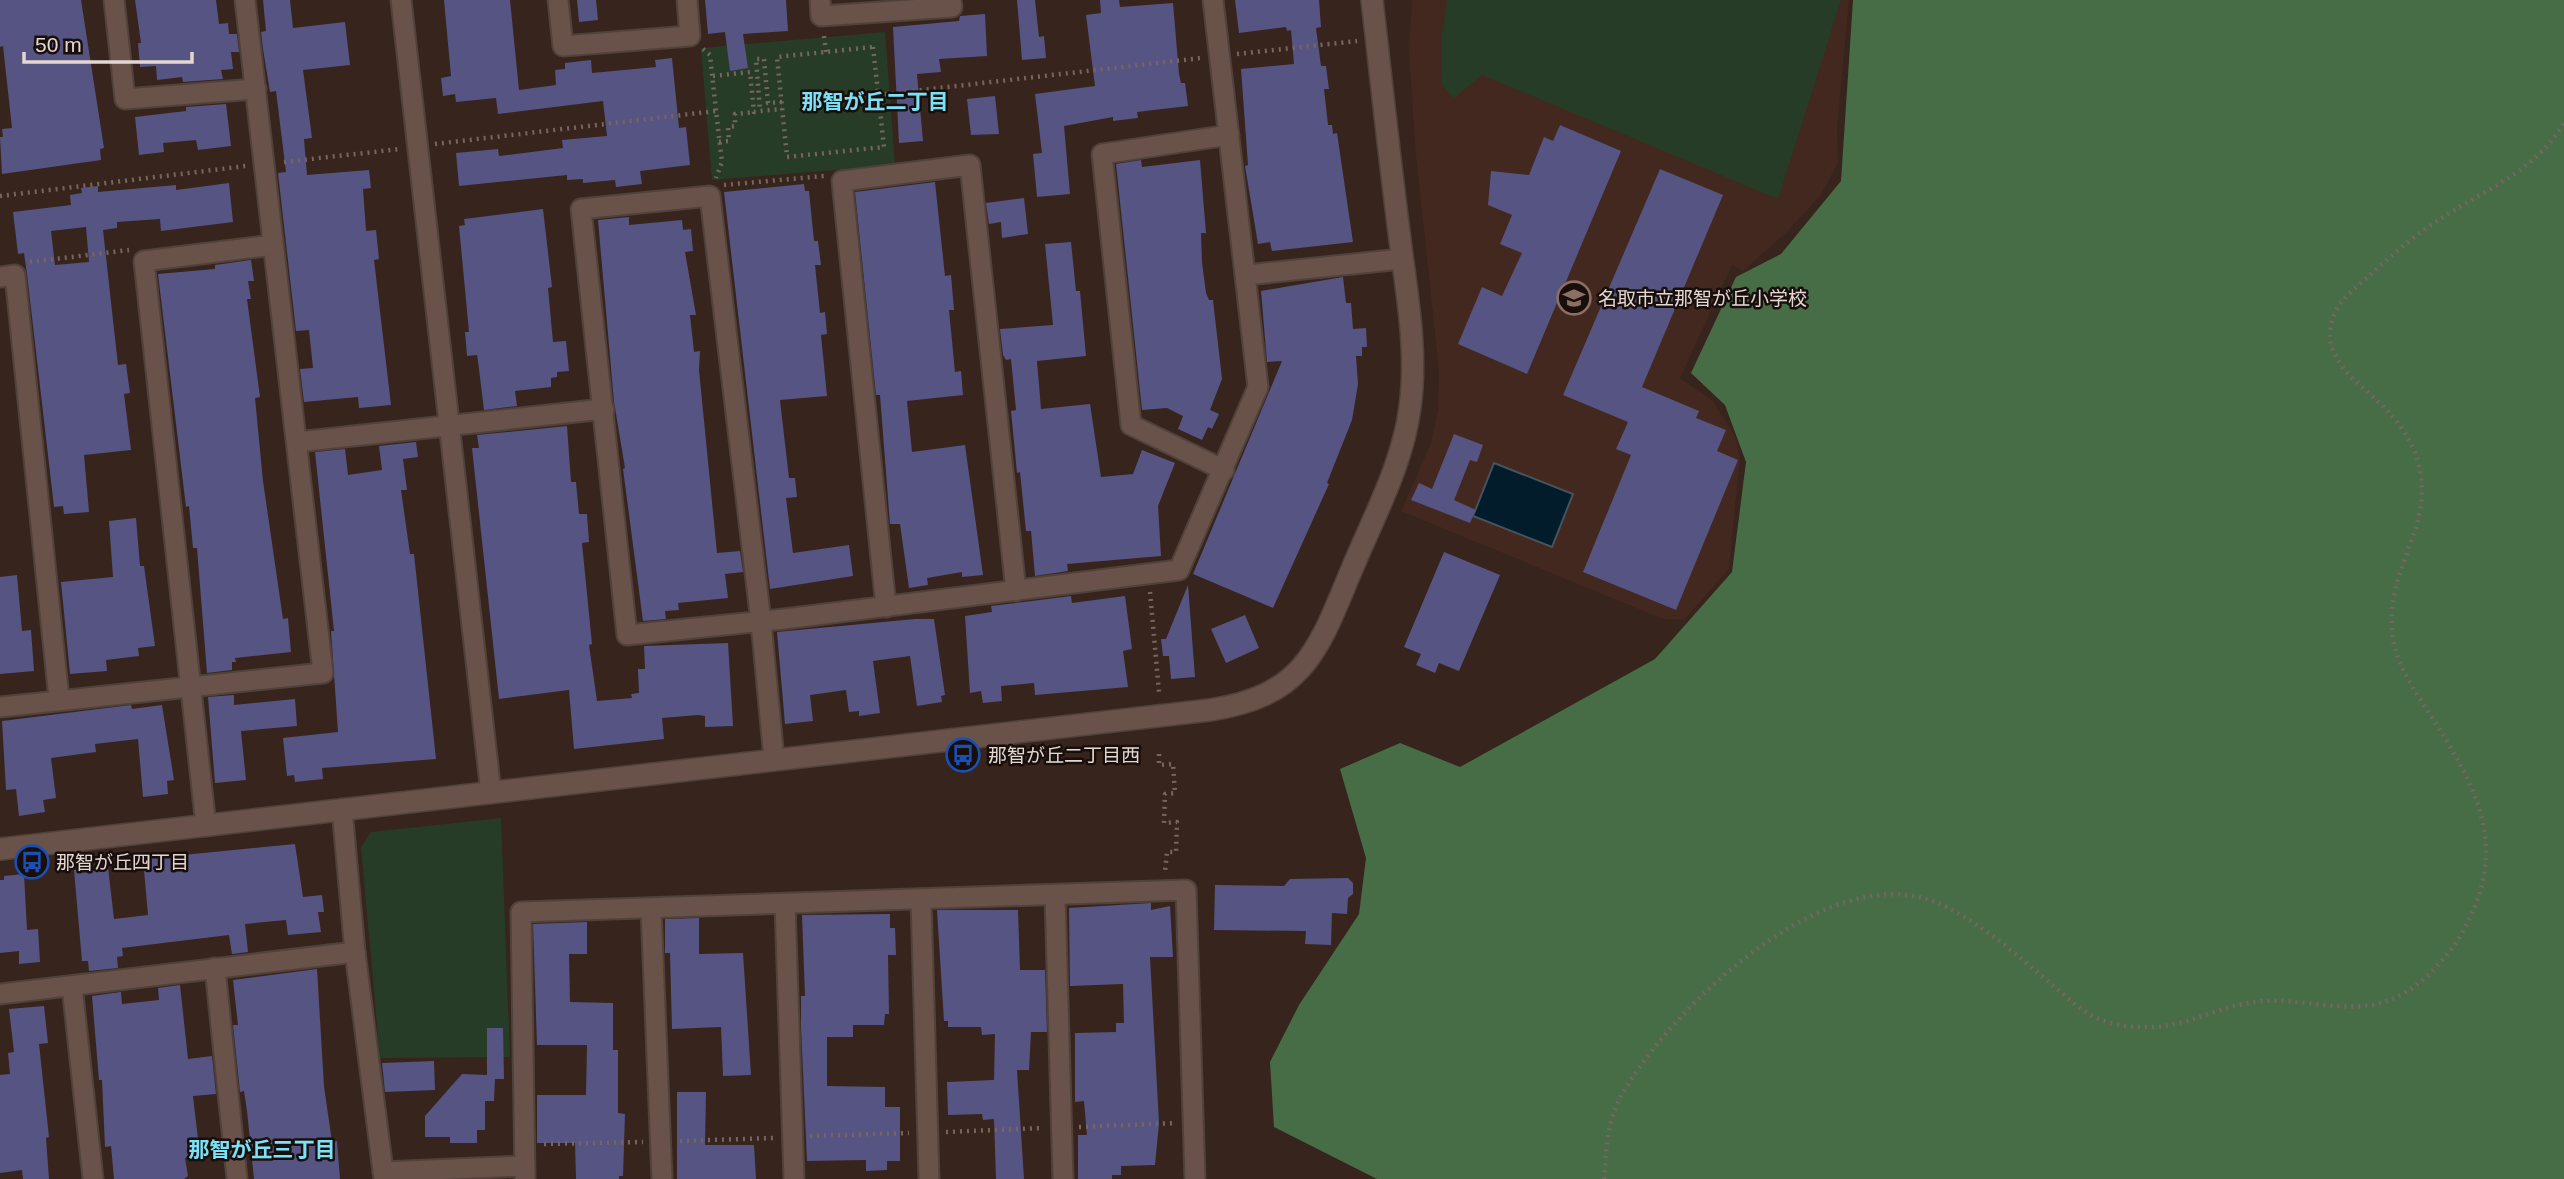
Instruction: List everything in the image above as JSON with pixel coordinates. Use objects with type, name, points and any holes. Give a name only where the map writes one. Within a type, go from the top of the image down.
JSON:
[{"type":"street","points":[[114,0],[125,99],[256,89]]},
{"type":"street","points":[[0,707],[323,673],[246,0]]},
{"type":"street","points":[[401,0],[491,793]]},
{"type":"street","points":[[558,0],[563,46],[690,36],[687,0]]},
{"type":"street","points":[[820,0],[821,16],[952,7],[951,0]]},
{"type":"street","points":[[774,759],[761,622],[710,196],[581,209],[627,635],[761,622],[1179,570],[1258,387],[1213,0]]},
{"type":"street","points":[[0,849],[1230,707],[1272,692],[1289,681],[1304,666],[1328,628],[1405,435],[1413,369],[1372,0]]},
{"type":"street","points":[[1224,470],[1131,425],[1102,154],[1229,135]]},
{"type":"street","points":[[886,607],[842,181],[970,165],[1016,591]]},
{"type":"street","points":[[206,825],[144,261],[272,245]]},
{"type":"street","points":[[1246,275],[1402,259]]},
{"type":"street","points":[[7,276],[59,699]]},
{"type":"street","points":[[297,442],[604,409]]},
{"type":"street","points":[[342,809],[355,952],[384,1175],[525,1172],[521,912],[1186,890],[1195,1179]]},
{"type":"street","points":[[1055,895],[1063,1179]]},
{"type":"street","points":[[922,899],[929,1179]]},
{"type":"street","points":[[785,904],[794,1179]]},
{"type":"street","points":[[651,908],[662,1179]]},
{"type":"street","points":[[0,994],[355,952]]},
{"type":"street","points":[[215,968],[237,1179]]},
{"type":"street","points":[[72,986],[93,1179]]},
{"type":"path","points":[[690,36],[710,55],[713,76],[722,162],[710,196]]},
{"type":"path","points":[[1229,55],[1364,40]]},
{"type":"path","points":[[873,47],[884,148],[788,158],[782,102],[777,57],[873,47]]},
{"type":"path","points":[[878,96],[1212,57]]},
{"type":"path","points":[[757,112],[756,60],[764,59],[768,103],[782,102]]},
{"type":"path","points":[[713,76],[750,72],[757,112]]},
{"type":"path","points":[[719,142],[729,141],[728,127],[735,126],[735,114],[782,109]]},
{"type":"path","points":[[438,144],[716,111]]},
{"type":"path","points":[[1604,1179],[1616,1103],[1661,1037],[1700,998],[1761,947],[1803,918],[1865,895],[1922,897],[1941,906],[2006,944],[2082,1011],[2107,1023],[2146,1028],[2184,1024],[2255,1002],[2284,1000],[2335,1007],[2386,1002],[2432,973],[2455,945],[2478,901],[2486,828],[2471,779],[2421,700],[2393,642],[2394,582],[2418,526],[2422,509],[2418,461],[2412,446],[2390,412],[2366,393],[2342,368],[2331,338],[2332,320],[2343,301],[2377,269],[2440,218],[2505,182],[2543,152],[2564,123]]},
{"type":"path","points":[[275,163],[405,149]]},
{"type":"path","points":[[0,196],[254,165]]},
{"type":"path","points":[[710,196],[723,185],[828,176],[842,181]]},
{"type":"path","points":[[7,276],[24,263],[130,250],[144,261]]},
{"type":"path","points":[[1148,574],[1158,692]]},
{"type":"path","points":[[1159,754],[1160,765],[1173,764],[1175,793],[1165,794],[1164,823],[1177,822],[1176,852],[1167,852],[1165,879]]},
{"type":"path","points":[[1069,1127],[1194,1122]]},
{"type":"path","points":[[935,1133],[1052,1128]]},
{"type":"path","points":[[803,1137],[917,1133]]},
{"type":"path","points":[[670,1141],[782,1137]]},
{"type":"path","points":[[524,1144],[651,1141]]},
{"type":"shaded area","name":"名取市立那智が丘小学校","points":[[1412,0],[1849,0],[1837,128],[1838,163],[1820,196],[1787,232],[1743,271],[1732,265],[1680,378],[1712,400],[1735,436],[1740,458],[1729,569],[1684,620],[1663,619],[1401,511],[1431,443],[1438,410],[1439,371],[1415,146],[1409,50]]},
{"type":"green space","points":[[1447,0],[1841,0],[1778,199],[1482,75],[1454,98],[1442,85],[1441,41]]},
{"type":"green space","points":[[1853,0],[2564,0],[2564,1179],[1377,1179],[1274,1127],[1270,1062],[1299,1005],[1359,914],[1366,858],[1340,769],[1400,743],[1460,767],[1655,659],[1732,572],[1746,462],[1725,405],[1691,373],[1736,277],[1781,254],[1841,181]]},
{"type":"green space","points":[[885,32],[895,165],[712,180],[701,48]]},
{"type":"green space","points":[[501,818],[510,1057],[380,1058],[361,847],[371,832]]},
{"type":"water","points":[[1494,463],[1573,494],[1552,547],[1473,516]]},
{"type":"building","points":[[0,0],[81,0],[104,148],[100,149],[101,160],[2,174],[0,137],[3,137],[2,129],[12,128],[3,46],[0,47]]},
{"type":"building","points":[[135,0],[216,0],[219,24],[228,23],[229,34],[237,34],[239,52],[231,52],[233,69],[221,70],[223,79],[183,82],[182,77],[157,80],[156,66],[140,67],[138,43],[141,43]]},
{"type":"building","points":[[263,0],[290,0],[293,28],[345,22],[350,65],[303,70],[312,138],[304,139],[307,175],[369,170],[371,188],[363,189],[366,231],[376,230],[379,259],[374,260],[391,405],[359,408],[358,397],[304,402],[300,369],[313,368],[309,330],[296,331],[278,173],[286,172],[276,91],[270,92],[263,49],[261,32],[266,31]]},
{"type":"building","points":[[444,0],[510,0],[519,90],[556,85],[555,70],[565,69],[565,63],[591,60],[592,73],[656,67],[655,60],[672,58],[679,128],[686,127],[690,165],[640,171],[642,184],[616,187],[615,180],[583,183],[583,179],[567,180],[567,175],[459,186],[456,153],[498,149],[499,156],[563,148],[562,140],[607,136],[603,101],[498,114],[496,98],[456,102],[455,94],[443,96],[441,78],[451,76]]},
{"type":"building","points":[[577,0],[596,0],[598,20],[579,22]]},
{"type":"building","points":[[705,0],[786,0],[788,31],[743,34],[748,68],[730,71],[725,32],[708,34]]},
{"type":"building","points":[[1017,0],[1035,0],[1039,37],[1044,36],[1046,58],[1022,60]]},
{"type":"building","points":[[1100,0],[1119,0],[1120,7],[1173,3],[1179,74],[1181,83],[1185,83],[1188,106],[1137,112],[1138,118],[1113,121],[1113,117],[1064,126],[1070,194],[1037,197],[1033,154],[1042,153],[1035,94],[1095,86],[1086,15],[1101,13]]},
{"type":"building","points":[[1235,0],[1319,0],[1321,27],[1316,28],[1321,66],[1326,66],[1329,89],[1324,89],[1328,125],[1332,125],[1333,134],[1337,133],[1353,242],[1272,251],[1270,242],[1258,244],[1245,166],[1248,165],[1241,69],[1294,64],[1291,30],[1287,31],[1286,27],[1239,33]]},
{"type":"building","points":[[985,14],[987,56],[939,59],[941,72],[917,74],[923,141],[899,143],[893,27],[959,21],[960,16]]},
{"type":"building","points":[[995,96],[999,134],[971,135],[967,99]]},
{"type":"building","points":[[226,104],[231,146],[198,150],[196,140],[163,143],[164,152],[139,155],[135,117],[186,111],[186,107]]},
{"type":"building","points":[[1560,125],[1621,151],[1527,374],[1458,344],[1482,287],[1502,296],[1522,253],[1500,244],[1512,215],[1488,205],[1491,171],[1529,175],[1544,137],[1553,141]]},
{"type":"building","points":[[1141,160],[1142,167],[1200,160],[1206,233],[1201,233],[1202,262],[1206,293],[1209,300],[1213,300],[1222,379],[1210,410],[1219,414],[1212,429],[1208,427],[1202,440],[1178,429],[1183,416],[1167,408],[1142,410],[1116,164]]},
{"type":"building","points":[[1660,169],[1723,195],[1642,387],[1699,411],[1696,418],[1726,430],[1717,451],[1738,460],[1676,610],[1583,572],[1631,455],[1616,449],[1628,422],[1563,395]]},
{"type":"building","points":[[935,182],[945,276],[951,275],[954,310],[949,310],[955,372],[961,371],[963,395],[907,401],[912,452],[965,445],[983,575],[962,577],[962,572],[927,578],[928,585],[909,588],[900,524],[890,524],[880,395],[876,395],[855,192]]},
{"type":"building","points":[[229,183],[233,222],[161,231],[160,219],[117,222],[117,228],[103,230],[118,365],[126,364],[130,393],[124,394],[131,450],[84,455],[89,512],[64,514],[63,506],[54,507],[27,274],[24,253],[18,254],[13,212],[71,205],[70,195],[82,193],[81,188],[98,186],[98,192],[176,185],[176,190]],"holes":[[[86,227],[89,262],[55,265],[51,231]]]},
{"type":"building","points":[[804,184],[805,191],[809,191],[814,241],[818,241],[821,265],[815,265],[820,313],[825,312],[827,334],[821,335],[827,396],[780,400],[789,478],[795,478],[797,497],[786,498],[793,553],[849,545],[853,576],[770,589],[724,192]]},
{"type":"building","points":[[1024,198],[1028,234],[1002,238],[1001,222],[989,224],[986,203]]},
{"type":"building","points":[[543,209],[552,287],[548,288],[553,342],[566,341],[569,371],[557,372],[557,377],[551,378],[551,387],[515,391],[517,406],[484,410],[477,355],[467,356],[465,332],[469,332],[459,226],[465,225],[464,219]]},
{"type":"building","points":[[629,217],[629,225],[682,220],[683,230],[691,229],[693,251],[685,252],[696,315],[690,315],[694,352],[700,351],[699,370],[717,553],[740,551],[743,572],[725,574],[728,598],[678,603],[679,610],[665,611],[666,619],[643,621],[623,469],[625,468],[614,402],[598,220]]},
{"type":"building","points":[[1071,242],[1076,291],[1080,291],[1086,356],[1037,361],[1041,409],[1090,404],[1101,477],[1133,474],[1142,450],[1175,463],[1158,506],[1161,556],[1067,564],[1068,571],[1035,576],[1031,531],[1026,531],[1020,472],[1017,473],[1011,411],[1016,410],[1011,359],[1006,360],[1003,355],[1000,329],[1053,325],[1045,244]]},
{"type":"building","points":[[251,260],[254,281],[248,281],[251,299],[247,299],[260,397],[255,398],[263,481],[283,619],[288,618],[291,652],[235,658],[232,670],[207,673],[197,548],[193,548],[189,506],[186,507],[158,274],[215,269],[215,265]]},
{"type":"building","points":[[1343,277],[1346,303],[1351,303],[1353,329],[1366,328],[1367,347],[1362,347],[1362,356],[1356,356],[1358,384],[1352,420],[1327,483],[1329,484],[1273,608],[1193,574],[1282,361],[1267,362],[1261,291]]},
{"type":"building","points":[[567,426],[571,482],[576,482],[579,514],[587,514],[589,542],[582,543],[592,644],[589,645],[597,701],[632,698],[631,694],[639,693],[638,669],[645,669],[644,646],[728,643],[733,726],[705,727],[705,716],[698,715],[662,718],[664,739],[574,749],[569,690],[499,699],[472,448],[479,448],[477,435]]},
{"type":"building","points":[[1454,434],[1483,445],[1477,462],[1470,460],[1454,500],[1476,510],[1470,523],[1411,500],[1419,483],[1432,489]]},
{"type":"building","points":[[416,442],[418,457],[403,459],[407,490],[401,490],[410,554],[414,554],[436,759],[322,768],[323,779],[295,782],[294,775],[287,776],[283,738],[338,732],[331,631],[334,631],[315,452],[345,449],[348,475],[382,470],[379,446]]},
{"type":"building","points":[[136,518],[140,566],[144,566],[155,646],[138,648],[139,656],[106,660],[107,671],[70,674],[61,582],[113,577],[109,521]]},
{"type":"building","points":[[1444,552],[1500,575],[1459,671],[1439,663],[1435,673],[1416,665],[1421,654],[1404,647]]},
{"type":"building","points":[[17,575],[22,631],[31,630],[34,671],[0,674],[0,577]]},
{"type":"building","points":[[1188,585],[1195,677],[1171,679],[1169,656],[1163,656],[1161,639],[1166,639]]},
{"type":"building","points":[[1071,596],[1072,603],[1125,596],[1132,649],[1123,651],[1128,687],[1035,695],[1034,683],[1001,686],[1002,701],[983,703],[981,691],[970,693],[965,616],[992,612],[991,606]]},
{"type":"building","points":[[1245,615],[1259,648],[1226,663],[1211,629]]},
{"type":"building","points":[[934,619],[945,695],[941,696],[942,702],[917,706],[910,656],[873,661],[880,713],[859,716],[859,711],[849,712],[846,690],[810,695],[813,721],[785,724],[777,632]]},
{"type":"building","points":[[234,695],[234,705],[295,699],[297,726],[241,731],[246,780],[215,783],[208,697]]},
{"type":"building","points":[[131,705],[132,709],[162,705],[174,780],[167,781],[168,794],[143,797],[138,739],[95,744],[96,752],[51,758],[56,798],[43,800],[45,812],[19,816],[16,789],[6,790],[2,721]]},
{"type":"building","points":[[295,844],[303,897],[322,895],[324,912],[318,912],[321,932],[288,935],[286,920],[245,924],[248,952],[232,954],[229,935],[122,948],[123,956],[117,957],[118,968],[89,971],[88,961],[82,961],[74,870],[108,867],[114,919],[148,915],[143,859]]},
{"type":"building","points":[[24,874],[27,930],[38,929],[40,962],[19,964],[19,951],[0,953],[0,880],[4,880],[4,876]]},
{"type":"building","points":[[1348,878],[1353,883],[1353,894],[1348,898],[1347,914],[1332,913],[1331,945],[1305,944],[1306,931],[1214,930],[1215,885],[1284,886],[1290,879]]},
{"type":"building","points":[[1151,903],[1151,910],[1170,906],[1173,957],[1150,957],[1159,1123],[1155,1165],[1121,1166],[1121,1175],[1112,1175],[1112,1179],[1078,1179],[1078,1135],[1087,1135],[1084,1101],[1075,1102],[1075,1033],[1116,1032],[1116,1023],[1124,1023],[1123,984],[1070,986],[1069,908]]},
{"type":"building","points":[[937,910],[1018,910],[1020,970],[1045,970],[1047,1032],[1031,1032],[1029,1070],[1017,1070],[1024,1179],[996,1179],[994,1119],[983,1120],[982,1114],[948,1115],[947,1082],[994,1080],[995,1034],[982,1035],[981,1027],[948,1027],[948,1021],[944,1021]]},
{"type":"building","points":[[890,914],[890,928],[895,928],[896,955],[888,955],[889,1014],[885,1014],[884,1025],[853,1025],[853,1037],[827,1037],[827,1086],[885,1087],[885,1107],[900,1107],[900,1161],[887,1161],[887,1170],[866,1171],[866,1160],[807,1161],[801,1027],[801,996],[805,996],[802,915]]},
{"type":"building","points":[[699,918],[699,954],[743,953],[751,1075],[723,1076],[721,1027],[672,1029],[670,953],[665,953],[665,919]]},
{"type":"building","points":[[587,922],[587,954],[569,954],[570,1002],[613,1003],[613,1050],[618,1050],[618,1113],[625,1114],[623,1176],[619,1176],[619,1179],[576,1179],[575,1143],[537,1143],[537,1095],[586,1095],[587,1045],[537,1045],[533,924]]},
{"type":"building","points":[[317,969],[324,1086],[332,1142],[337,1141],[340,1179],[254,1179],[244,1091],[240,1092],[233,1025],[238,1025],[233,980]]},
{"type":"building","points":[[180,985],[188,1059],[212,1056],[216,1094],[193,1096],[200,1156],[185,1158],[188,1176],[184,1179],[114,1179],[111,1146],[105,1147],[102,1080],[99,1080],[92,996],[121,992],[122,1004],[159,1000],[158,988]]},
{"type":"building","points":[[44,1006],[48,1043],[39,1044],[49,1137],[46,1138],[49,1179],[23,1179],[22,1170],[0,1173],[0,1075],[10,1074],[8,1053],[14,1052],[9,1009]]},
{"type":"building","points":[[487,1028],[503,1028],[504,1079],[495,1079],[494,1101],[485,1101],[485,1130],[477,1130],[477,1143],[450,1143],[450,1137],[425,1137],[425,1116],[462,1074],[487,1075]]},
{"type":"building","points":[[434,1061],[435,1090],[385,1092],[382,1063]]},
{"type":"building","points":[[677,1092],[706,1092],[705,1145],[754,1145],[756,1179],[677,1179]]},
{"type":"place","name":"名取市立那智が丘小学校","points":[[1574,298]]},
{"type":"place","name":"那智が丘二丁目西","points":[[963,755]]},
{"type":"place","name":"那智が丘四丁目","points":[[32,862]]},
{"type":"district","name":"那智が丘二丁目","points":[[875,102]]},
{"type":"district","name":"那智が丘三丁目","points":[[262,1150]]}]
